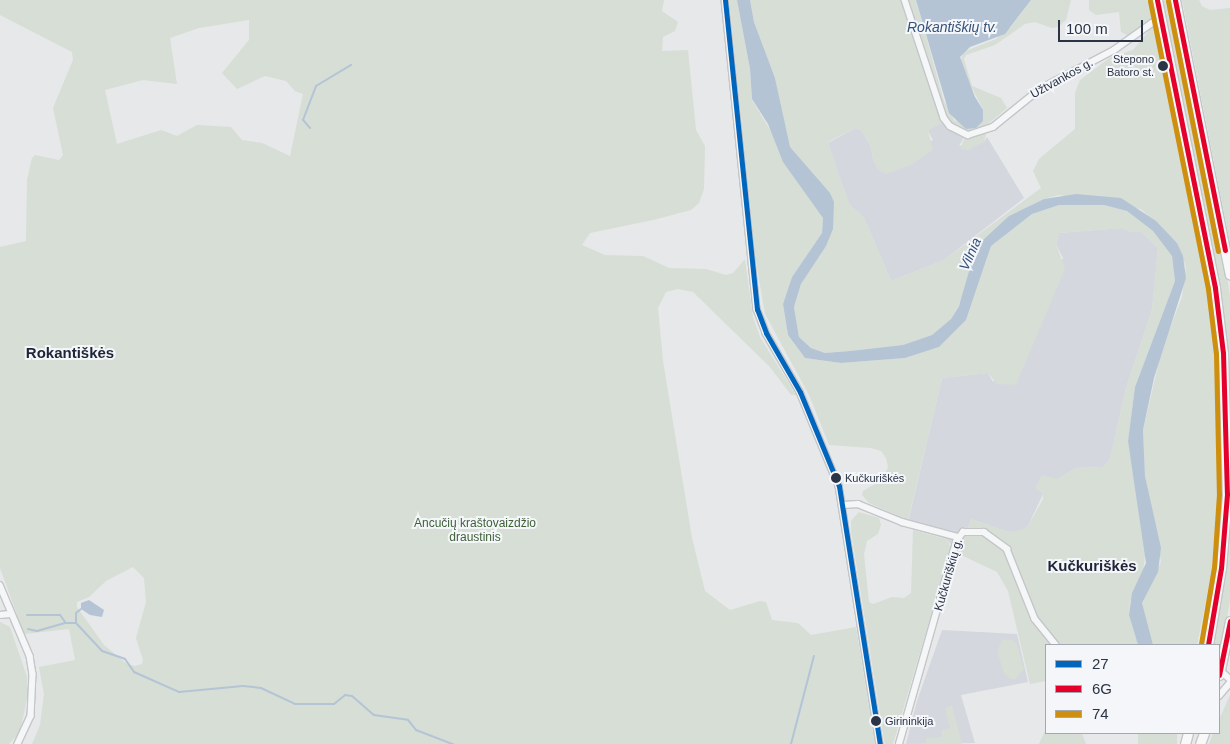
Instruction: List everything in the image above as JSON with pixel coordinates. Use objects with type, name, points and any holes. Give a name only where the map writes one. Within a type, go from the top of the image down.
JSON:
[{"type":"main road","points":[[1157,0],[1205,231],[1221,329],[1228,452],[1224,542],[1208,644]]},
{"type":"main road","points":[[1175,0],[1230,275]]},
{"type":"main road","points":[[1224,542],[1230,534]]},
{"type":"main road","points":[[1220,668],[1230,621]]},
{"type":"street","points":[[724,0],[757,309],[766,334],[800,392],[834,470],[844,505],[880,744]]},
{"type":"street","name":"Užtvankos g.","points":[[905,0],[944,118],[950,126],[968,135],[982,133],[993,127],[1040,89],[1114,50],[1152,23],[1161,22]]},
{"type":"street","points":[[844,505],[858,504],[902,522],[958,537]]},
{"type":"street","name":"Kučkuriškių g.","points":[[899,744],[958,537],[970,530],[984,532],[1007,549],[1036,619],[1055,644]]},
{"type":"street","points":[[0,585],[10,614],[30,656],[35,686],[31,716],[18,744]]},
{"type":"street","points":[[0,614],[10,614]]},
{"type":"street","points":[[1220,695],[1230,683]]},
{"type":"shaded area","points":[[950,119],[967,132],[959,146],[984,142],[987,137],[1024,198],[944,260],[891,281],[864,218],[849,204],[828,143],[855,128],[861,130],[870,145],[874,163],[933,140],[928,131],[930,127]]},
{"type":"shaded area","points":[[1122,228],[1131,232],[1142,232],[1158,248],[1152,310],[1126,388],[1110,459],[1103,467],[1076,468],[1058,479],[1043,494],[1028,526],[1021,531],[1008,532],[971,519],[959,554],[946,539],[907,526],[942,378],[988,373],[993,382],[1063,258],[1056,244],[1059,233]]},
{"type":"shaded area","points":[[942,630],[1017,634],[1028,682],[961,695],[975,743],[906,744],[917,701]]},
{"type":"green space","name":"Ancučių kraštovaizdžio draustinis","points":[[0,0],[664,0],[662,11],[678,22],[675,31],[663,37],[662,51],[688,50],[696,130],[705,146],[704,189],[699,203],[691,210],[590,233],[582,245],[605,255],[643,256],[669,268],[706,269],[726,275],[733,273],[745,259],[753,317],[760,337],[796,395],[791,395],[770,367],[693,292],[678,289],[666,292],[658,308],[663,361],[692,538],[705,591],[730,610],[760,601],[766,602],[772,620],[798,623],[811,635],[856,627],[875,744],[32,744],[40,725],[44,694],[39,667],[75,660],[69,629],[24,634],[0,568],[0,247],[26,241],[27,180],[32,158],[35,155],[59,160],[63,155],[53,108],[73,60],[72,52],[0,15]],"holes":[[[249,20],[249,40],[222,73],[237,89],[265,76],[286,81],[295,91],[303,94],[290,156],[262,143],[242,140],[231,127],[197,125],[177,136],[161,130],[117,144],[105,90],[143,80],[177,84],[170,38],[199,28]],[[133,567],[144,578],[146,602],[136,638],[143,660],[142,664],[135,666],[127,664],[104,645],[77,607],[77,602],[89,597],[106,581]]]},
{"type":"green space","points":[[729,0],[737,0],[750,69],[752,100],[823,218],[822,233],[792,277],[783,304],[788,335],[805,358],[841,363],[905,358],[939,347],[966,320],[991,246],[1032,214],[1059,205],[1104,205],[1127,211],[1153,231],[1172,256],[1175,281],[1135,387],[1128,441],[1146,545],[1143,574],[1130,602],[1129,615],[1138,644],[1045,644],[1045,681],[1030,684],[1008,591],[997,572],[959,554],[971,519],[1008,532],[1021,530],[1028,526],[1043,499],[1043,494],[1035,488],[1042,475],[1058,479],[1076,468],[1103,467],[1110,459],[1126,388],[1152,310],[1158,248],[1142,232],[1131,232],[1122,228],[1059,233],[1056,244],[1065,269],[1016,385],[997,384],[988,373],[942,378],[908,520],[869,503],[862,495],[863,491],[882,480],[888,467],[886,458],[881,451],[871,448],[829,445],[809,395],[765,314],[756,262]]},
{"type":"green space","points":[[750,0],[916,0],[944,101],[955,121],[983,110],[960,63],[963,52],[996,39],[1011,27],[1031,0],[1071,0],[1066,20],[1058,27],[1052,28],[1035,22],[1025,24],[995,45],[966,55],[964,59],[972,86],[1001,98],[1007,108],[989,123],[984,142],[968,150],[960,149],[967,132],[949,119],[928,131],[933,150],[911,165],[886,174],[878,170],[874,163],[870,145],[861,130],[855,128],[828,142],[849,204],[864,218],[891,281],[944,260],[1041,188],[1033,171],[1039,159],[1075,129],[1075,93],[1080,80],[1111,57],[1133,50],[1152,27],[1158,28],[1160,62],[1209,300],[1217,368],[1220,467],[1211,575],[1197,644],[1153,644],[1142,610],[1142,603],[1161,562],[1145,476],[1143,430],[1162,349],[1182,297],[1186,267],[1177,243],[1141,209],[1059,195],[1044,199],[1009,216],[951,319],[932,335],[903,345],[850,351],[825,353],[811,348],[799,337],[794,307],[801,284],[833,229],[803,166],[789,147],[775,78],[754,22]]},
{"type":"green space","points":[[1089,0],[1154,0],[1156,18],[1141,25],[1129,36],[1121,32],[1119,12],[1096,15],[1089,10]]},
{"type":"green space","points":[[1162,0],[1172,0],[1225,263],[1230,296],[1230,402],[1223,316]]},
{"type":"green space","points":[[1182,0],[1199,0],[1202,6],[1210,10],[1230,8],[1230,243]]},
{"type":"green space","points":[[859,512],[879,518],[881,525],[878,534],[867,541],[864,554],[869,602],[873,604],[892,597],[904,598],[911,593],[913,530],[946,539],[951,547],[893,744],[885,744],[884,740],[851,531],[851,521]]},
{"type":"green space","points":[[1230,538],[1230,601],[1220,657],[1220,644],[1212,644]]},
{"type":"green space","points":[[0,622],[10,627],[27,677],[28,694],[20,732],[9,744],[0,744]]},
{"type":"green space","points":[[1003,639],[1012,640],[1017,644],[1024,669],[1016,679],[1010,679],[1004,673],[997,651]]},
{"type":"green space","points":[[1230,695],[1230,744],[1209,744],[1213,734],[1220,734],[1220,718]]},
{"type":"green space","points":[[952,705],[962,744],[926,744],[926,738],[942,737],[942,730],[950,728],[945,708]]},
{"type":"green space","points":[[1045,731],[1045,734],[1082,734],[1086,744],[1039,744]]},
{"type":"green space","points":[[1138,734],[1177,734],[1177,744],[1138,744]]},
{"type":"water","points":[[737,0],[750,0],[754,22],[775,78],[790,147],[830,193],[834,202],[833,229],[826,246],[801,284],[794,307],[799,337],[811,348],[825,353],[850,351],[903,345],[932,335],[951,319],[959,306],[974,254],[982,241],[1009,216],[1044,199],[1076,194],[1121,198],[1156,221],[1177,243],[1183,256],[1186,278],[1154,378],[1143,430],[1145,476],[1161,548],[1158,572],[1142,603],[1153,644],[1138,644],[1129,615],[1132,593],[1146,563],[1128,441],[1135,387],[1175,281],[1172,256],[1153,231],[1127,211],[1104,205],[1059,205],[1032,214],[991,246],[966,320],[939,347],[905,358],[841,363],[805,358],[788,335],[783,304],[792,277],[822,233],[823,218],[783,162],[768,124],[752,99],[750,69]]},
{"type":"water","name":"Rokantiškių tv.","points":[[916,0],[1031,0],[1005,34],[970,47],[960,57],[975,97],[983,110],[983,121],[976,128],[966,129],[949,113]]},
{"type":"water","points":[[89,600],[104,610],[102,617],[90,615],[81,609],[81,603]]},
{"type":"waterway","points":[[310,128],[303,120],[316,86],[351,65]]},
{"type":"waterway","points":[[76,622],[76,613],[81,609]]},
{"type":"waterway","points":[[27,615],[60,615],[65,622]]},
{"type":"waterway","points":[[28,629],[37,631],[65,623],[76,623],[102,651],[125,659],[134,672],[179,692],[243,686],[261,688],[295,704],[334,704],[345,695],[352,696],[374,715],[408,720],[416,730],[453,744]]},
{"type":"waterway","points":[[791,744],[814,656]]},
{"type":"transit line","name":"27","points":[[725,0],[757,309],[766,333],[800,392],[839,486],[880,744]]},
{"type":"transit line","name":"6G","points":[[1157,0],[1215,288],[1223,353],[1227,494],[1221,568],[1208,644]]},
{"type":"transit line","name":"6G","points":[[1175,0],[1225,250]]},
{"type":"transit line","name":"74","points":[[1150,1],[1208,289],[1216,354],[1219,494],[1214,567],[1201,644]]},
{"type":"transit line","name":"74","points":[[1168,1],[1218,251]]},
{"type":"transit line","name":"6G","points":[[1220,670],[1230,621]]},
{"type":"place","name":"Stepono Batoro st.","points":[[1163,66]]},
{"type":"place","name":"Kučkuriškės","points":[[836,478]]},
{"type":"place","name":"Girininkija","points":[[876,721]]},
{"type":"district","name":"Rokantiškės","points":[[70,353]]},
{"type":"district","name":"Kučkuriškės","points":[[1092,566]]},
{"type":"water label","name":"Vilnia","points":[[970,254]]}]
